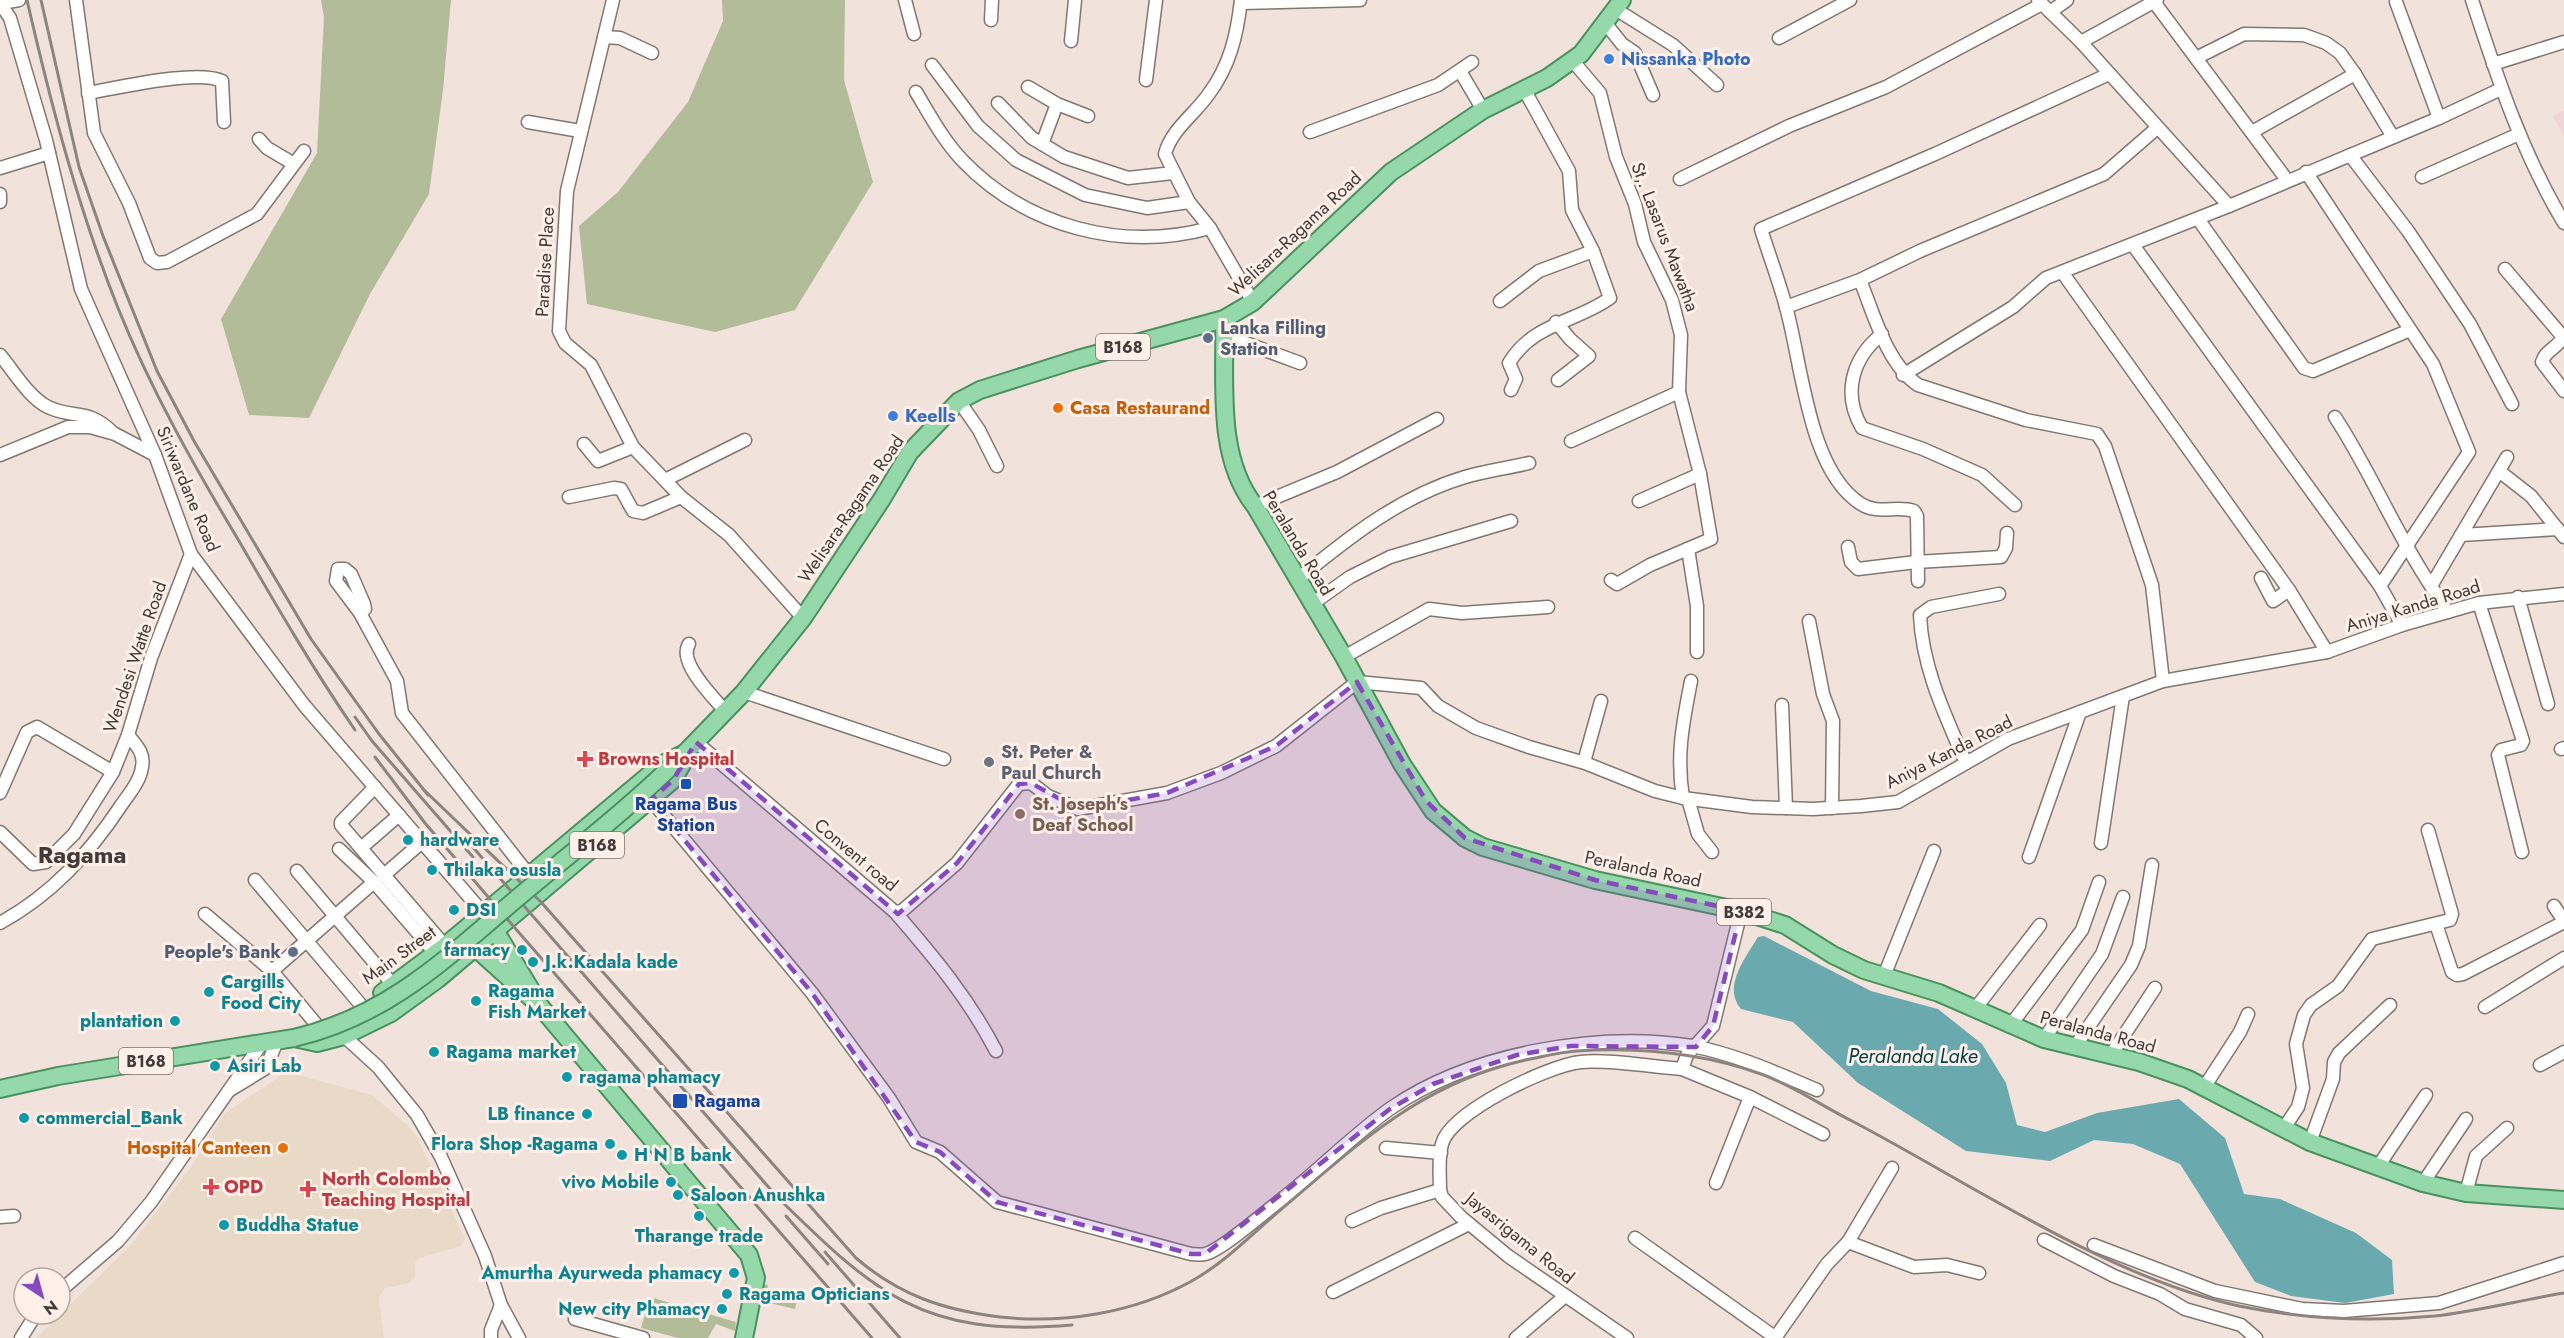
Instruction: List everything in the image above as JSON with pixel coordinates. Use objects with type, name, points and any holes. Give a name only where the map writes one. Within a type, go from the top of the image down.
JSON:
[{"type":"main road","name":"Welisara-Ragama Road","points":[[691,748],[744,692],[803,618],[882,499],[910,452],[959,401],[980,390],[1078,359],[1224,327],[1391,172],[1483,110],[1547,78],[1581,54],[1619,5]]},
{"type":"main road","name":"Peralanda Road","points":[[1224,327],[1225,424],[1234,465],[1244,492],[1255,506],[1344,657],[1385,736],[1426,801],[1442,820],[1465,838],[1483,847],[1595,880],[1741,911],[1785,925],[1833,955],[1884,976],[1940,993],[2010,1026],[2073,1048],[2111,1055],[2165,1070],[2205,1086],[2310,1142],[2377,1168],[2466,1194],[2564,1200]]},
{"type":"main road","name":"Main Street","points":[[278,1041],[361,1005],[394,986],[462,933],[661,765],[691,748]]},
{"type":"main road","name":"B168","points":[[278,1041],[317,1043],[344,1036],[391,1013],[475,948],[651,800],[673,780],[691,748]]},
{"type":"main road","name":"B168","points":[[0,1089],[69,1074],[278,1041],[351,1021],[410,987],[634,801],[691,748]]},
{"type":"main road","points":[[484,914],[497,929],[540,1006]]},
{"type":"main road","points":[[462,933],[475,948],[540,1006],[749,1254],[756,1278],[744,1338]]},
{"type":"street","points":[[1,3],[19,0]]},
{"type":"street","points":[[76,0],[94,133],[129,203],[150,258],[157,263],[167,262],[257,214],[304,151]]},
{"type":"street","name":"Paradise Place","points":[[613,0],[567,190],[559,331],[565,343],[591,365],[633,447],[681,497],[729,535],[803,618]]},
{"type":"street","points":[[905,0],[914,34]]},
{"type":"street","points":[[991,20],[992,0]]},
{"type":"street","points":[[1071,41],[1075,0]]},
{"type":"street","points":[[1146,80],[1156,0]]},
{"type":"street","points":[[1253,302],[1210,228],[1189,202],[1173,173],[1165,154],[1168,141],[1208,95],[1226,67],[1236,38],[1241,2],[1360,0]]},
{"type":"street","points":[[1779,38],[1850,0]]},
{"type":"street","points":[[1680,179],[1789,126],[1886,87],[2043,5],[2067,0]]},
{"type":"street","points":[[2474,0],[2501,89],[2519,134],[2540,182],[2564,223]]},
{"type":"street","points":[[2081,42],[2155,1],[2287,180]]},
{"type":"street","points":[[2398,1],[2439,118]]},
{"type":"street","name":"Siriwardane Road","points":[[1,3],[10,18],[49,153],[81,289],[155,455],[191,554],[284,680],[484,914]]},
{"type":"street","points":[[1619,5],[1673,45],[1717,85]]},
{"type":"street","points":[[2043,5],[2081,42],[2157,129],[2229,206]]},
{"type":"street","points":[[1606,24],[1622,44],[1635,53],[1653,95]]},
{"type":"street","points":[[2196,58],[2244,34],[2304,35],[2326,43],[2340,53],[2355,74],[2393,137]]},
{"type":"street","points":[[604,37],[620,38],[651,53]]},
{"type":"street","points":[[2493,64],[2564,42]]},
{"type":"street","name":"St,. Lasarus Mawatha","points":[[1572,60],[1600,93],[1616,157],[1635,204],[1644,242],[1672,300],[1681,335],[1679,392],[1700,474],[1711,539],[1650,565],[1617,584],[1611,580]]},
{"type":"street","points":[[1310,132],[1438,85],[1472,62]]},
{"type":"street","points":[[932,65],[978,126],[1016,160],[1084,195],[1147,208],[1189,202]]},
{"type":"street","points":[[1460,70],[1483,110]]},
{"type":"street","points":[[1918,581],[1916,562],[1918,533],[1917,516],[1914,511],[1881,510],[1859,503],[1847,493],[1824,455],[1814,432],[1786,307],[1761,229],[1935,154],[2109,74]]},
{"type":"street","points":[[2252,132],[2355,74]]},
{"type":"street","points":[[88,93],[212,76],[222,81],[224,122]]},
{"type":"street","points":[[1028,87],[1057,104],[1088,116]]},
{"type":"street","points":[[1511,390],[1516,379],[1509,363],[1526,343],[1556,322],[1607,300],[1611,294],[1572,210],[1569,171],[1524,89]]},
{"type":"street","points":[[1903,375],[2013,307],[2046,278],[2198,219],[2439,118],[2501,89]]},
{"type":"street","points":[[916,92],[939,131],[963,160],[1007,198],[1047,218],[1097,233],[1146,239],[1180,236],[1210,228]]},
{"type":"street","points":[[998,103],[1032,138],[1064,157],[1128,178],[1173,173]]},
{"type":"street","points":[[1042,144],[1057,104]]},
{"type":"street","points":[[528,122],[580,131]]},
{"type":"street","points":[[1786,307],[1860,280],[1920,251],[2104,174],[2157,129]]},
{"type":"street","points":[[2422,177],[2519,134]]},
{"type":"street","points":[[259,139],[267,148],[294,164]]},
{"type":"street","points":[[0,168],[49,153]]},
{"type":"street","points":[[2350,155],[2408,231],[2470,324],[2512,404]]},
{"type":"street","points":[[2306,172],[2433,364],[2469,452],[2380,586]]},
{"type":"street","points":[[0,194],[0,202]]},
{"type":"street","points":[[2198,219],[2304,368],[2313,370],[2410,330]]},
{"type":"street","points":[[2133,245],[2380,586],[2402,625]]},
{"type":"street","points":[[1500,301],[1539,270],[1593,251]]},
{"type":"street","points":[[2505,269],[2563,336],[2560,343],[2544,354],[2542,362],[2564,391]]},
{"type":"street","points":[[2062,272],[2289,590],[2327,652]]},
{"type":"street","points":[[1860,280],[1882,334],[1903,375],[1918,385],[2026,420],[2097,434],[2105,446],[2152,585],[2163,681]]},
{"type":"street","points":[[1556,322],[1589,356],[1558,380]]},
{"type":"street","points":[[1224,327],[1300,363]]},
{"type":"street","points":[[1882,334],[1866,346],[1858,358],[1851,397],[1853,414],[1862,428],[1923,449],[1982,475],[2015,506]]},
{"type":"street","points":[[0,355],[38,399],[48,407],[91,416],[116,434],[155,455]]},
{"type":"street","points":[[1571,441],[1679,392]]},
{"type":"street","points":[[959,401],[979,430],[997,465]]},
{"type":"street","points":[[2335,417],[2350,439],[2406,548],[2448,612]]},
{"type":"street","points":[[1255,506],[1337,472],[1437,419]]},
{"type":"street","points":[[0,455],[68,427],[90,427],[116,434]]},
{"type":"street","points":[[665,480],[745,440]]},
{"type":"street","points":[[584,444],[598,461],[633,447]]},
{"type":"street","points":[[2432,585],[2507,457]]},
{"type":"street","points":[[1298,579],[1354,533],[1406,501],[1465,477],[1528,463]]},
{"type":"street","points":[[2499,471],[2531,495],[2561,533]]},
{"type":"street","points":[[1639,501],[1700,474]]},
{"type":"street","points":[[569,497],[614,488],[621,489],[633,510],[644,513],[681,497]]},
{"type":"street","points":[[1312,604],[1350,577],[1390,557],[1511,521]]},
{"type":"street","points":[[1848,546],[1851,562],[1858,569],[1916,562],[2001,557],[2006,548],[2007,533]]},
{"type":"street","points":[[2462,535],[2561,533]]},
{"type":"street","points":[[1688,549],[1697,606],[1697,652]]},
{"type":"street","name":"Wendesi Watte Road","points":[[0,832],[33,864],[46,862],[74,834],[113,772],[128,735],[150,657],[191,554]]},
{"type":"street","points":[[2261,578],[2273,601],[2289,590]]},
{"type":"street","points":[[1966,763],[1937,696],[1925,652],[1920,615],[1931,607],[1999,594]]},
{"type":"street","name":"Aniya Kanda Road","points":[[1357,682],[1421,688],[1438,706],[1476,728],[1529,747],[1584,762],[1655,791],[1685,799],[1786,808],[1832,808],[1898,802],[2008,739],[2163,681],[2327,652],[2402,625],[2479,603],[2518,597],[2564,594]]},
{"type":"street","points":[[2518,597],[2548,704]]},
{"type":"street","points":[[2479,603],[2523,741],[2521,745],[2501,750],[2498,755],[2522,852]]},
{"type":"street","points":[[1344,657],[1429,609],[1462,613],[1548,607]]},
{"type":"street","points":[[360,613],[397,681],[402,712],[529,875]]},
{"type":"street","points":[[1809,621],[1823,694],[1833,721],[1832,808]]},
{"type":"street","points":[[688,644],[687,662],[726,712]]},
{"type":"street","points":[[1691,681],[1678,758],[1685,799],[1698,834],[1712,852]]},
{"type":"street","name":"Convent road","points":[[691,748],[895,912],[902,910],[957,863],[1019,784],[1031,783],[1048,796],[1078,809],[1167,793],[1221,773],[1276,746],[1357,682]]},
{"type":"street","points":[[744,692],[944,759]]},
{"type":"street","points":[[2101,843],[2123,696]]},
{"type":"street","points":[[1584,762],[1601,701]]},
{"type":"street","points":[[1782,705],[1786,808]]},
{"type":"street","points":[[2028,856],[2080,712]]},
{"type":"street","points":[[0,793],[27,732],[37,727],[113,772]]},
{"type":"street","points":[[0,924],[19,913],[62,880],[95,845],[137,782],[143,766],[141,750],[128,735]]},
{"type":"street","points":[[375,788],[341,822],[361,848],[379,878],[441,950]]},
{"type":"street","points":[[651,800],[812,993],[889,1098],[916,1142],[940,1152],[997,1202],[1191,1254],[1206,1254],[1218,1247],[1310,1177],[1390,1109],[1433,1084],[1478,1066],[1517,1055],[1571,1046],[1608,1043],[1669,1043],[1696,1047],[1762,1066],[1817,1090]]},
{"type":"street","points":[[361,848],[399,815]]},
{"type":"street","points":[[2284,1128],[2298,1107],[2303,1088],[2296,1044],[2304,1015],[2312,1005],[2338,987],[2372,939],[2451,920],[2452,914],[2428,830]]},
{"type":"street","points":[[272,971],[422,842]]},
{"type":"street","points":[[339,849],[379,878]]},
{"type":"street","points":[[1884,976],[1934,851]]},
{"type":"street","points":[[2073,1048],[2131,965],[2139,946],[2152,865]]},
{"type":"street","points":[[297,871],[394,986]]},
{"type":"street","points":[[255,880],[361,1005]]},
{"type":"street","points":[[2010,1026],[2082,930],[2098,882]]},
{"type":"street","points":[[2044,1039],[2102,954],[2123,897]]},
{"type":"street","points":[[2436,924],[2452,972],[2457,975],[2564,922],[2554,906]]},
{"type":"street","points":[[1682,1069],[1688,1055],[1713,1026],[1741,911]]},
{"type":"street","points":[[895,912],[952,978],[977,1014],[996,1051]]},
{"type":"street","points":[[205,914],[272,971],[316,1024]]},
{"type":"street","points":[[1975,1009],[2040,925]]},
{"type":"street","points":[[2486,1006],[2564,958]]},
{"type":"street","points":[[2111,1055],[2155,988]]},
{"type":"street","points":[[2310,1142],[2333,1079],[2334,1062],[2339,1053],[2390,1005]]},
{"type":"street","points":[[2205,1086],[2240,1032],[2248,1014]]},
{"type":"street","points":[[344,1036],[378,1067],[417,1115],[441,1157],[485,1256],[501,1305],[519,1338]]},
{"type":"street","points":[[226,1092],[266,1068],[278,1041]]},
{"type":"street","points":[[72,1281],[118,1241],[151,1202],[226,1092],[278,1041]]},
{"type":"street","points":[[2540,1065],[2564,1052]]},
{"type":"street","name":"Jayasrigama Road","points":[[1622,1337],[1564,1297],[1469,1224],[1442,1197],[1440,1190],[1442,1142],[1454,1125],[1474,1107],[1538,1074],[1581,1062],[1682,1069],[1750,1097],[1823,1134]]},
{"type":"street","points":[[2377,1168],[2427,1095]]},
{"type":"street","points":[[1716,1182],[1750,1097]]},
{"type":"street","points":[[2423,1183],[2466,1119]]},
{"type":"street","points":[[2466,1194],[2476,1156],[2507,1128]]},
{"type":"street","points":[[1386,1148],[1441,1153]]},
{"type":"street","points":[[1635,1238],[1775,1338],[1827,1264],[1848,1242],[1892,1168]]},
{"type":"street","points":[[1352,1221],[1381,1208],[1440,1190]]},
{"type":"street","points":[[0,1217],[14,1216]]},
{"type":"street","points":[[1333,1292],[1469,1224]]},
{"type":"street","points":[[2044,1240],[2114,1276],[2160,1294],[2185,1309],[2241,1324],[2256,1338]]},
{"type":"street","points":[[1848,1242],[1914,1267],[1947,1265],[1979,1273]]},
{"type":"street","points":[[2094,1245],[2215,1291],[2302,1309],[2343,1311],[2439,1302],[2564,1263]]},
{"type":"street","points":[[1516,1338],[1564,1297]]},
{"type":"street","points":[[491,1338],[501,1305]]},
{"type":"street","points":[[575,1318],[643,1338]]},
{"type":"highlighted area","points":[[1357,682],[1426,801],[1465,838],[1595,880],[1741,911],[1713,1026],[1696,1047],[1571,1046],[1517,1055],[1433,1084],[1390,1109],[1218,1247],[1205,1254],[1191,1254],[997,1202],[940,1152],[916,1142],[812,993],[651,800],[673,780],[696,742],[898,914],[957,863],[1019,784],[1031,783],[1078,809],[1167,793],[1276,746]]},
{"type":"shaded area","points":[[2564,110],[2564,137],[2553,116]]},
{"type":"shaded area","name":"North Colombo Teaching Hospital","points":[[291,1073],[372,1095],[408,1126],[417,1137],[465,1239],[461,1246],[419,1258],[415,1263],[415,1278],[409,1283],[385,1288],[379,1298],[384,1338],[36,1338],[48,1326],[72,1326],[72,1303],[129,1247],[189,1170],[225,1113],[282,1075]]},
{"type":"green space","points":[[321,0],[451,0],[443,90],[429,194],[370,294],[309,418],[249,415],[221,319],[317,153],[324,17]]},
{"type":"green space","points":[[722,0],[845,0],[844,80],[873,182],[795,310],[715,332],[587,304],[579,226],[618,192],[688,102],[723,21]]},
{"type":"green space","points":[[767,1284],[769,1291],[798,1296],[795,1309],[757,1300],[762,1286]]},
{"type":"green space","points":[[650,1297],[736,1322],[735,1331],[716,1324],[708,1338],[678,1338],[641,1328]]},
{"type":"water","name":"Peralanda Lake","points":[[1764,936],[1871,991],[1938,1009],[1982,1044],[2006,1083],[2017,1125],[2045,1132],[2097,1113],[2179,1099],[2225,1138],[2244,1194],[2280,1199],[2356,1233],[2392,1260],[2394,1294],[2345,1303],[2291,1296],[2255,1282],[2180,1164],[2133,1144],[2094,1140],[2050,1161],[1966,1151],[1858,1083],[1793,1022],[1741,1009],[1734,991],[1738,972],[1758,937]]},
{"type":"railway","points":[[27,0],[78,194],[90,232],[131,338],[159,398],[206,484],[295,637],[355,730]]},
{"type":"railway","points":[[41,0],[79,167],[103,236],[157,371],[194,441],[311,639],[379,734],[428,795]]},
{"type":"railway","points":[[355,717],[372,741],[473,857]]},
{"type":"railway","points":[[375,757],[425,823],[495,905],[872,1338]]},
{"type":"railway","points":[[424,790],[541,902],[856,1258],[872,1271],[905,1291],[960,1310],[1000,1317],[1049,1319],[1122,1309],[1168,1293],[1214,1267],[1365,1139],[1424,1099],[1491,1069],[1559,1053],[1599,1050],[1646,1051],[1693,1056],[1761,1074],[1796,1090],[1992,1200],[2090,1251],[2140,1274],[2189,1292],[2239,1306],[2312,1316],[2361,1319],[2411,1318],[2467,1311],[2564,1293]]},
{"type":"railway","points":[[471,845],[778,1198]]},
{"type":"railway","points":[[773,1193],[842,1258],[873,1282],[904,1301],[938,1315],[976,1324],[1020,1327],[1072,1325]]},
{"type":"railway","points":[[786,1216],[828,1264]]},
{"type":"railway","points":[[825,1252],[900,1338]]},
{"type":"place","name":"Nissanka Photo","points":[[1609,59]]},
{"type":"place","name":"Lanka Filling Station","points":[[1208,338]]},
{"type":"place","name":"Casa Restaurand","points":[[1058,408]]},
{"type":"place","name":"Keells","points":[[893,416]]},
{"type":"place","name":"Browns Hospital","points":[[585,759]]},
{"type":"place","name":"St. Peter & Paul Church","points":[[989,762]]},
{"type":"place","name":"Ragama Bus Station","points":[[686,784]]},
{"type":"place","name":"St. Joseph's Deaf School","points":[[1020,814]]},
{"type":"place","name":"hardware","points":[[408,840]]},
{"type":"place","name":"Thilaka osusla","points":[[432,870]]},
{"type":"place","name":"DSI","points":[[454,910]]},
{"type":"place","name":"farmacy","points":[[522,950]]},
{"type":"place","name":"People's Bank","points":[[293,952]]},
{"type":"place","name":"J.k.Kadala kade","points":[[533,962]]},
{"type":"place","name":"Cargills Food City","points":[[209,992]]},
{"type":"place","name":"Ragama Fish Market","points":[[476,1001]]},
{"type":"place","name":"plantation","points":[[175,1021]]},
{"type":"place","name":"Ragama market","points":[[434,1052]]},
{"type":"place","name":"Asiri Lab","points":[[215,1066]]},
{"type":"place","name":"ragama phamacy","points":[[567,1077]]},
{"type":"place","name":"Ragama","points":[[680,1101]]},
{"type":"place","name":"LB finance","points":[[587,1114]]},
{"type":"place","name":"commercial_Bank","points":[[24,1118]]},
{"type":"place","name":"Flora Shop -Ragama","points":[[610,1144]]},
{"type":"place","name":"Hospital Canteen","points":[[283,1148]]},
{"type":"place","name":"H N B bank","points":[[622,1155]]},
{"type":"place","name":"vivo Mobile","points":[[671,1182]]},
{"type":"place","name":"OPD","points":[[211,1187]]},
{"type":"place","name":"North Colombo Teaching Hospital","points":[[308,1189]]},
{"type":"place","name":"Saloon Anushka","points":[[678,1195]]},
{"type":"place","name":"Tharange trade","points":[[699,1216]]},
{"type":"place","name":"Buddha Statue","points":[[224,1225]]},
{"type":"place","name":"Amurtha Ayurweda phamacy","points":[[734,1273]]},
{"type":"place","name":"Ragama Opticians","points":[[727,1294]]},
{"type":"place","name":"New city Phamacy","points":[[722,1309]]},
{"type":"district","name":"Ragama","points":[[82,855]]}]
